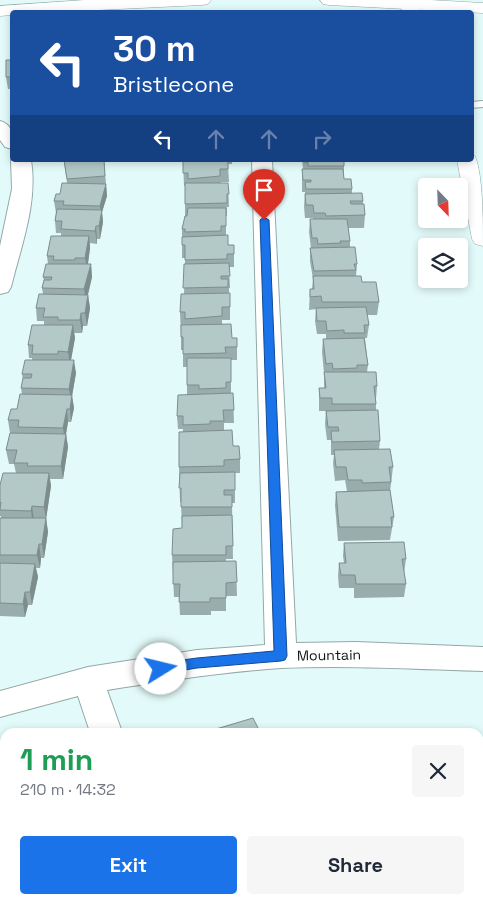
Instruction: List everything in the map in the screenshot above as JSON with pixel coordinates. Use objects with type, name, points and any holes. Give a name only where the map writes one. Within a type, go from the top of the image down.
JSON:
[{"type":"main road","points":[[15,10],[202,0]]},
{"type":"main road","points":[[329,0],[483,8]]},
{"type":"main road","points":[[468,162],[480,213],[483,240]]},
{"type":"street","points":[[0,127],[10,141]]},
{"type":"street","points":[[0,287],[22,196],[24,176],[21,162]]},
{"type":"street","points":[[262,162],[281,656]]},
{"type":"street","name":"Mountain","points":[[0,704],[88,680],[197,663],[281,656],[356,654],[483,659]]},
{"type":"street","points":[[88,680],[105,728]]},
{"type":"building","points":[[6,60],[10,60],[10,77],[6,77]]},
{"type":"building","points":[[64,162],[104,162],[105,176],[67,179]]},
{"type":"building","points":[[183,162],[228,162],[228,169],[220,169],[220,176],[188,179],[188,173],[183,173]]},
{"type":"building","points":[[308,162],[344,162],[344,166],[308,166]]},
{"type":"building","points":[[302,169],[343,169],[344,179],[351,179],[352,189],[306,189],[305,182],[311,182],[311,180],[303,180]]},
{"type":"building","points":[[62,183],[106,184],[100,206],[63,205],[64,201],[54,201],[56,194],[60,194]]},
{"type":"building","points":[[185,183],[228,183],[229,194],[227,194],[227,203],[185,204]]},
{"type":"building","points":[[362,193],[363,201],[350,201],[351,204],[364,204],[365,215],[326,216],[325,213],[314,213],[313,205],[306,205],[305,194]]},
{"type":"building","points":[[188,208],[226,208],[226,226],[221,226],[221,231],[185,232],[185,229],[182,229]]},
{"type":"building","points":[[57,209],[102,210],[99,226],[96,226],[95,231],[61,229],[62,221],[55,221]]},
{"type":"building","points":[[310,219],[347,219],[350,241],[318,244],[317,238],[312,238]]},
{"type":"building","points":[[228,235],[228,245],[234,245],[234,254],[227,254],[227,259],[185,260],[185,245],[182,245],[182,237]]},
{"type":"building","points":[[51,236],[89,236],[85,258],[53,260],[54,256],[47,256]]},
{"type":"building","points":[[355,247],[357,264],[354,264],[356,270],[314,271],[310,248]]},
{"type":"building","points":[[229,263],[230,276],[221,276],[221,279],[228,279],[228,287],[183,288],[184,264]]},
{"type":"building","points":[[46,264],[91,264],[84,289],[42,288],[44,280],[51,280],[52,277],[43,277]]},
{"type":"building","points":[[313,276],[361,276],[362,282],[376,282],[379,302],[322,302],[321,296],[310,297],[310,289],[314,289]]},
{"type":"building","points":[[230,293],[230,307],[222,307],[222,316],[185,319],[185,312],[180,312],[181,294]]},
{"type":"building","points":[[39,294],[88,295],[85,313],[81,313],[80,320],[58,320],[58,317],[43,317],[45,308],[36,308]]},
{"type":"building","points":[[366,307],[369,325],[364,325],[365,333],[344,333],[344,330],[327,331],[326,321],[317,321],[316,308]]},
{"type":"building","points":[[231,324],[232,338],[237,338],[237,347],[225,347],[226,353],[183,354],[181,325]]},
{"type":"building","points":[[32,325],[73,325],[68,352],[58,351],[58,354],[32,354],[33,345],[28,345]]},
{"type":"building","points":[[364,338],[368,365],[357,365],[357,368],[333,369],[332,363],[326,364],[323,339]]},
{"type":"building","points":[[187,358],[231,358],[231,382],[226,382],[226,388],[199,389],[199,385],[187,385]]},
{"type":"building","points":[[25,360],[74,360],[69,389],[21,388],[23,378],[31,378],[32,374],[22,374]]},
{"type":"building","points":[[324,372],[376,372],[377,386],[374,386],[376,404],[332,404],[332,398],[320,398],[319,388],[326,388]]},
{"type":"building","points":[[233,393],[234,410],[223,410],[224,421],[210,421],[210,424],[183,425],[183,416],[177,416],[178,395]]},
{"type":"building","points":[[20,394],[72,395],[70,409],[67,409],[63,428],[18,427],[19,420],[8,420],[11,409],[17,409]]},
{"type":"building","points":[[378,410],[380,441],[332,442],[331,431],[339,431],[338,427],[328,427],[326,411]]},
{"type":"building","points":[[232,430],[233,446],[239,446],[240,459],[224,460],[224,466],[179,467],[179,432]]},
{"type":"building","points":[[10,433],[66,434],[61,466],[27,466],[28,463],[14,463],[17,450],[6,450]]},
{"type":"building","points":[[390,449],[393,467],[389,467],[391,482],[362,483],[362,480],[348,480],[346,467],[336,467],[334,450]]},
{"type":"building","points":[[235,472],[235,490],[224,490],[224,495],[232,495],[232,507],[181,507],[180,473]]},
{"type":"building","points":[[3,473],[49,473],[44,507],[32,506],[31,511],[0,510],[0,485]]},
{"type":"building","points":[[390,490],[394,517],[391,517],[392,527],[339,527],[336,492]]},
{"type":"building","points":[[232,515],[233,546],[226,546],[226,555],[172,555],[173,529],[182,528],[182,516]]},
{"type":"building","points":[[0,518],[46,518],[42,544],[39,544],[37,555],[0,555]]},
{"type":"building","points":[[404,542],[406,559],[402,559],[406,584],[356,584],[355,575],[341,575],[339,563],[346,563],[344,543]]},
{"type":"building","points":[[236,561],[237,582],[226,583],[226,598],[210,598],[210,602],[179,602],[180,584],[173,584],[173,562]]},
{"type":"building","points":[[0,563],[35,564],[30,592],[25,592],[23,604],[0,603]]},
{"type":"building","points":[[253,718],[258,728],[219,728]]},
{"type":"route","points":[[161,669],[197,663],[281,656],[264,220]]}]
